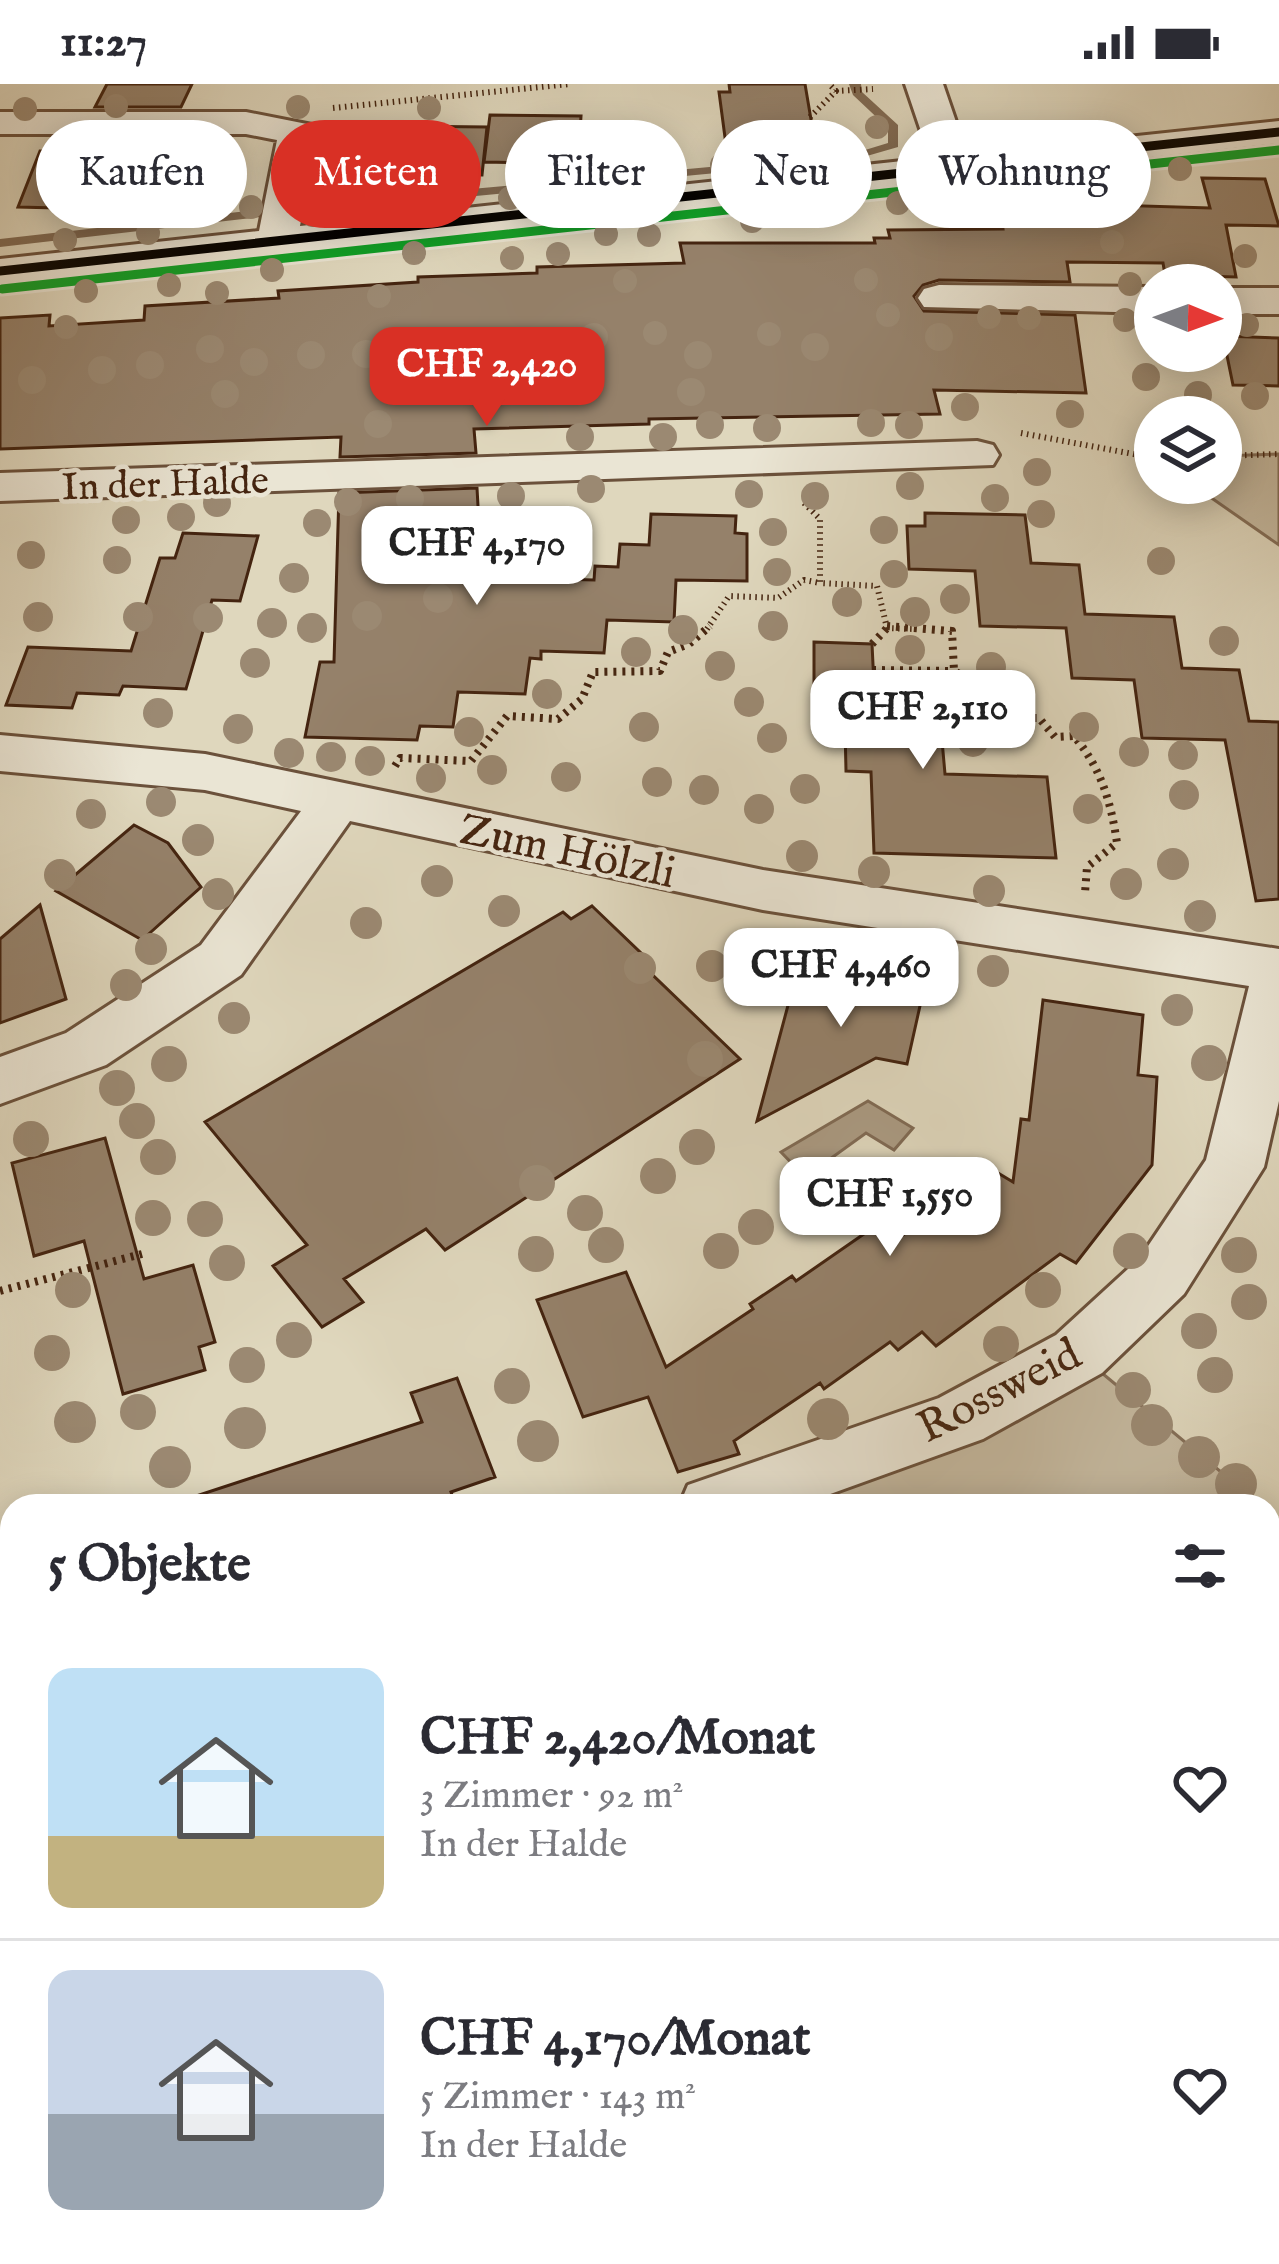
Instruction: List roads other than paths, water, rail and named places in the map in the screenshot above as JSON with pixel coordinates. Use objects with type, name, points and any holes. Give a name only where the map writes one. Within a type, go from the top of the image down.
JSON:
[{"type":"street","points":[[924,84],[936,120]]},
{"type":"street","points":[[0,123],[246,123],[298,134],[277,241]]},
{"type":"street","points":[[1151,145],[1279,132]]},
{"type":"street","points":[[0,271],[896,172]]},
{"type":"street","points":[[939,298],[1134,300]]},
{"type":"street","points":[[1242,301],[1279,301]]},
{"type":"street","name":"In der Halde","points":[[0,488],[977,455]]},
{"type":"street","name":"Zum Hölzli","points":[[0,753],[205,772],[763,890],[1279,975]]},
{"type":"street","points":[[0,1081],[86,1049],[220,960],[352,804]]},
{"type":"street","name":"Rossweid","points":[[746,1494],[961,1419],[1079,1354],[1162,1276],[1234,1166],[1279,975]]},
{"type":"waterway","points":[[481,192],[853,157],[894,145],[894,127],[857,93],[855,84]]},
{"type":"waterway","points":[[0,243],[265,213]]}]
